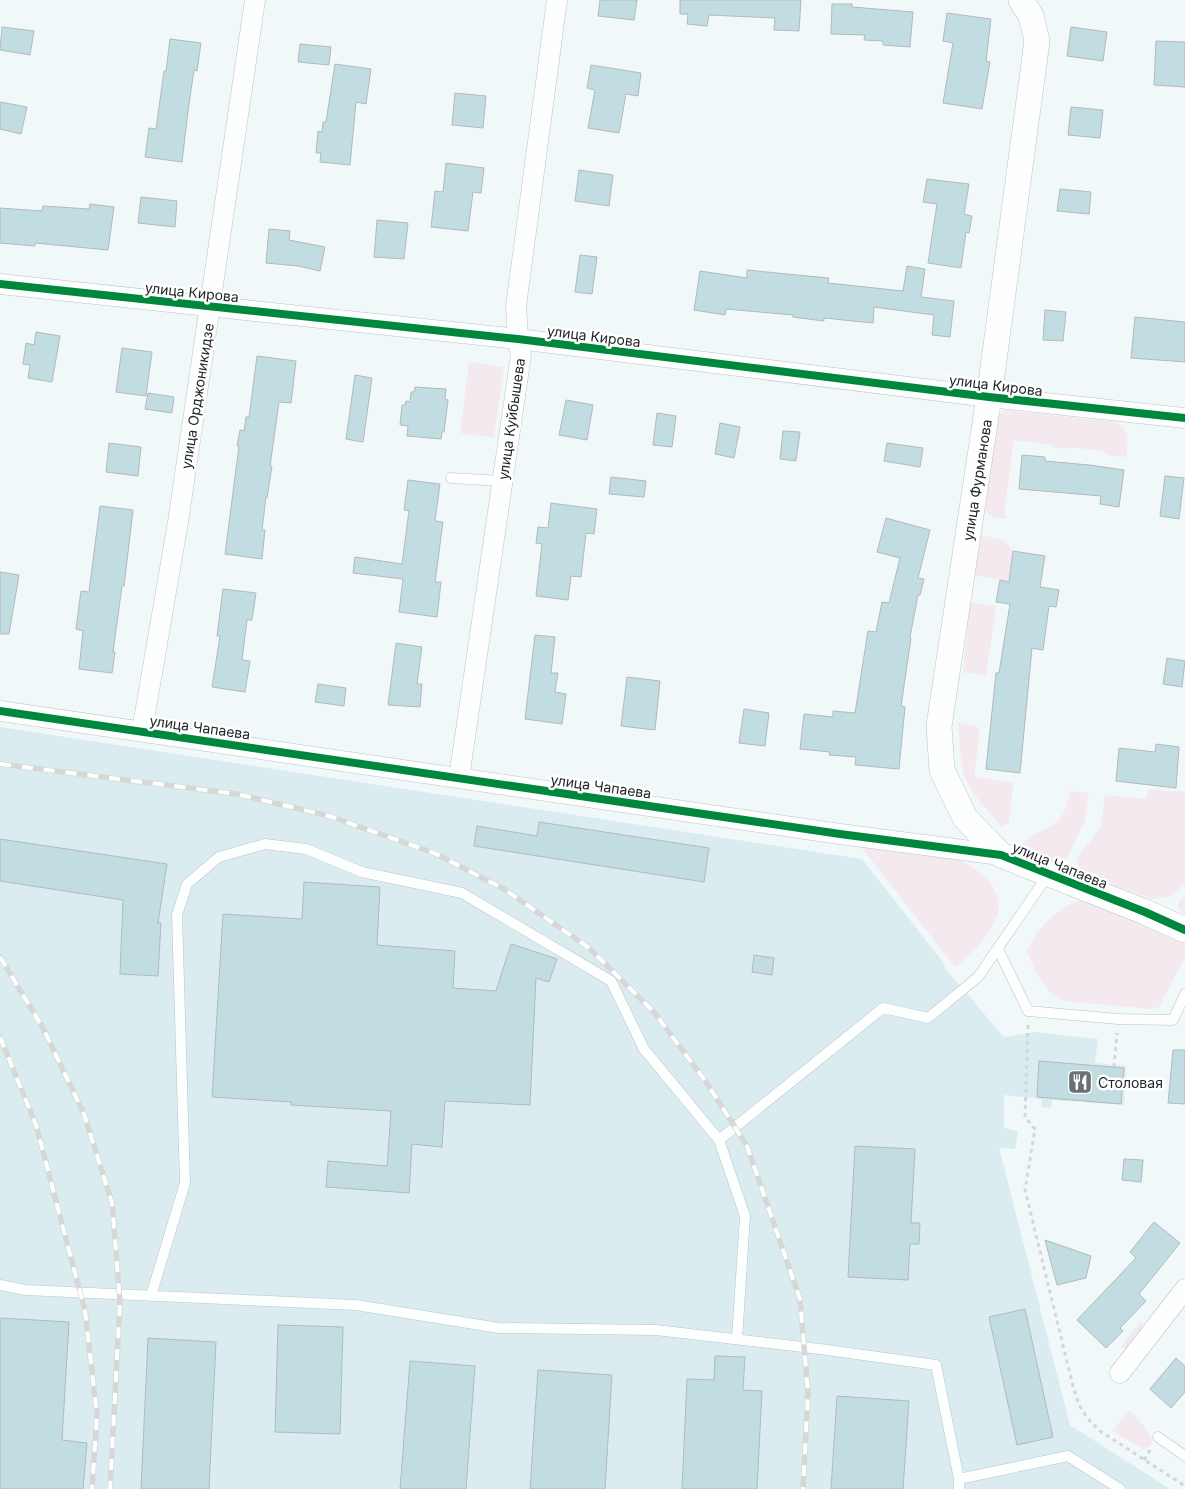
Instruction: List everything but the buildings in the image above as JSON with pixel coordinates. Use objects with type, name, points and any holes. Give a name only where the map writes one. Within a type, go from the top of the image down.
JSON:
[{"type":"street","name":"улица Орджоникидзе","points":[[142,731],[178,522],[256,0]]},
{"type":"street","name":"улица Куйбышева","points":[[459,778],[521,355],[516,306],[557,0]]},
{"type":"street","name":"улица Фурманова","points":[[1002,855],[965,818],[942,770],[939,726],[989,397],[1037,41],[1032,16],[1021,0]]},
{"type":"street","name":"улица Кирова","points":[[0,284],[518,339],[989,397],[1185,418]]},
{"type":"street","name":"улица Чапаева","points":[[0,711],[830,833],[1002,855],[1185,930]]},
{"type":"street","points":[[1120,1373],[1185,1289]]},
{"type":"lane","points":[[451,478],[502,481]]},
{"type":"lane","points":[[151,1296],[185,1183],[177,915],[187,884],[219,857],[265,844],[306,849],[362,872],[462,893],[610,981],[644,1048],[719,1140],[746,1216],[736,1339]]},
{"type":"lane","points":[[719,1140],[883,1008],[928,1018],[978,977],[1049,874]]},
{"type":"lane","points":[[998,949],[1028,1012],[1118,1019],[1185,1019]]},
{"type":"lane","points":[[1173,1020],[1185,994]]},
{"type":"lane","points":[[0,1285],[25,1290],[356,1305],[499,1328],[656,1330],[936,1365],[959,1484],[1068,1456],[1120,1489]]},
{"type":"lane","points":[[1158,1437],[1185,1456]]},
{"type":"path","points":[[1028,1012],[1025,1117],[1035,1129],[1025,1190],[1072,1386],[1079,1405],[1088,1419],[1100,1431],[1185,1486]]},
{"type":"path","points":[[1114,1067],[1118,1019]]},
{"type":"shaded area","points":[[469,362],[504,367],[494,438],[460,433]]},
{"type":"shaded area","points":[[1005,410],[1116,422],[1126,433],[1126,457],[1107,455],[1103,451],[1070,447],[1068,449],[1054,448],[1053,445],[1014,440],[1004,514],[1008,518],[994,518],[983,509],[995,418]]},
{"type":"shaded area","points":[[981,535],[1003,540],[1013,551],[1009,582],[975,575]]},
{"type":"shaded area","points":[[970,602],[996,606],[986,676],[963,672]]},
{"type":"shaded area","points":[[958,722],[980,728],[974,777],[1013,783],[1009,823],[1002,827],[978,799],[966,780],[961,759]]},
{"type":"shaded area","points":[[0,727],[862,859],[943,962],[945,968],[1004,1037],[1035,1032],[1098,1039],[1095,1063],[1126,1066],[1124,1105],[1052,1100],[1051,1108],[1041,1107],[1042,1099],[1004,1095],[1004,1128],[1018,1131],[1015,1149],[999,1148],[1070,1425],[1170,1489],[0,1489]]},
{"type":"shaded area","points":[[1148,789],[1185,792],[1185,884],[1171,896],[1153,899],[1084,876],[1077,862],[1078,857],[1101,827],[1105,795],[1147,799]]},
{"type":"shaded area","points":[[1070,791],[1089,793],[1084,823],[1066,860],[1055,863],[1025,850],[1024,842],[1059,820],[1067,804]]},
{"type":"shaded area","points":[[861,847],[955,858],[979,872],[992,886],[998,903],[997,916],[982,942],[955,967]]},
{"type":"shaded area","points":[[1185,895],[1185,916],[1177,905]]},
{"type":"shaded area","points":[[1077,901],[1086,901],[1182,941],[1185,946],[1185,957],[1159,1007],[1152,1009],[1061,1001],[1044,985],[1027,952],[1030,944],[1040,929],[1054,915]]},
{"type":"shaded area","points":[[1141,1320],[1143,1334],[1131,1349],[1121,1347]]},
{"type":"shaded area","points":[[1130,1410],[1148,1432],[1152,1441],[1151,1446],[1143,1449],[1112,1431]]},
{"type":"railway","points":[[0,764],[237,794],[329,816],[434,853],[504,889],[589,948],[654,1012],[706,1082],[747,1146],[800,1299],[808,1393],[803,1489]]},
{"type":"railway","points":[[0,957],[43,1028],[84,1114],[112,1203],[120,1302],[110,1489]]},
{"type":"railway","points":[[0,1037],[36,1125],[85,1311],[97,1415],[92,1489]]},
{"type":"cycle path","points":[[0,284],[518,339],[989,397],[1185,418]]},
{"type":"cycle path","points":[[0,711],[840,834],[1001,855],[1145,912],[1185,930]]},
{"type":"place","name":"Столовая","points":[[1080,1082]]}]
